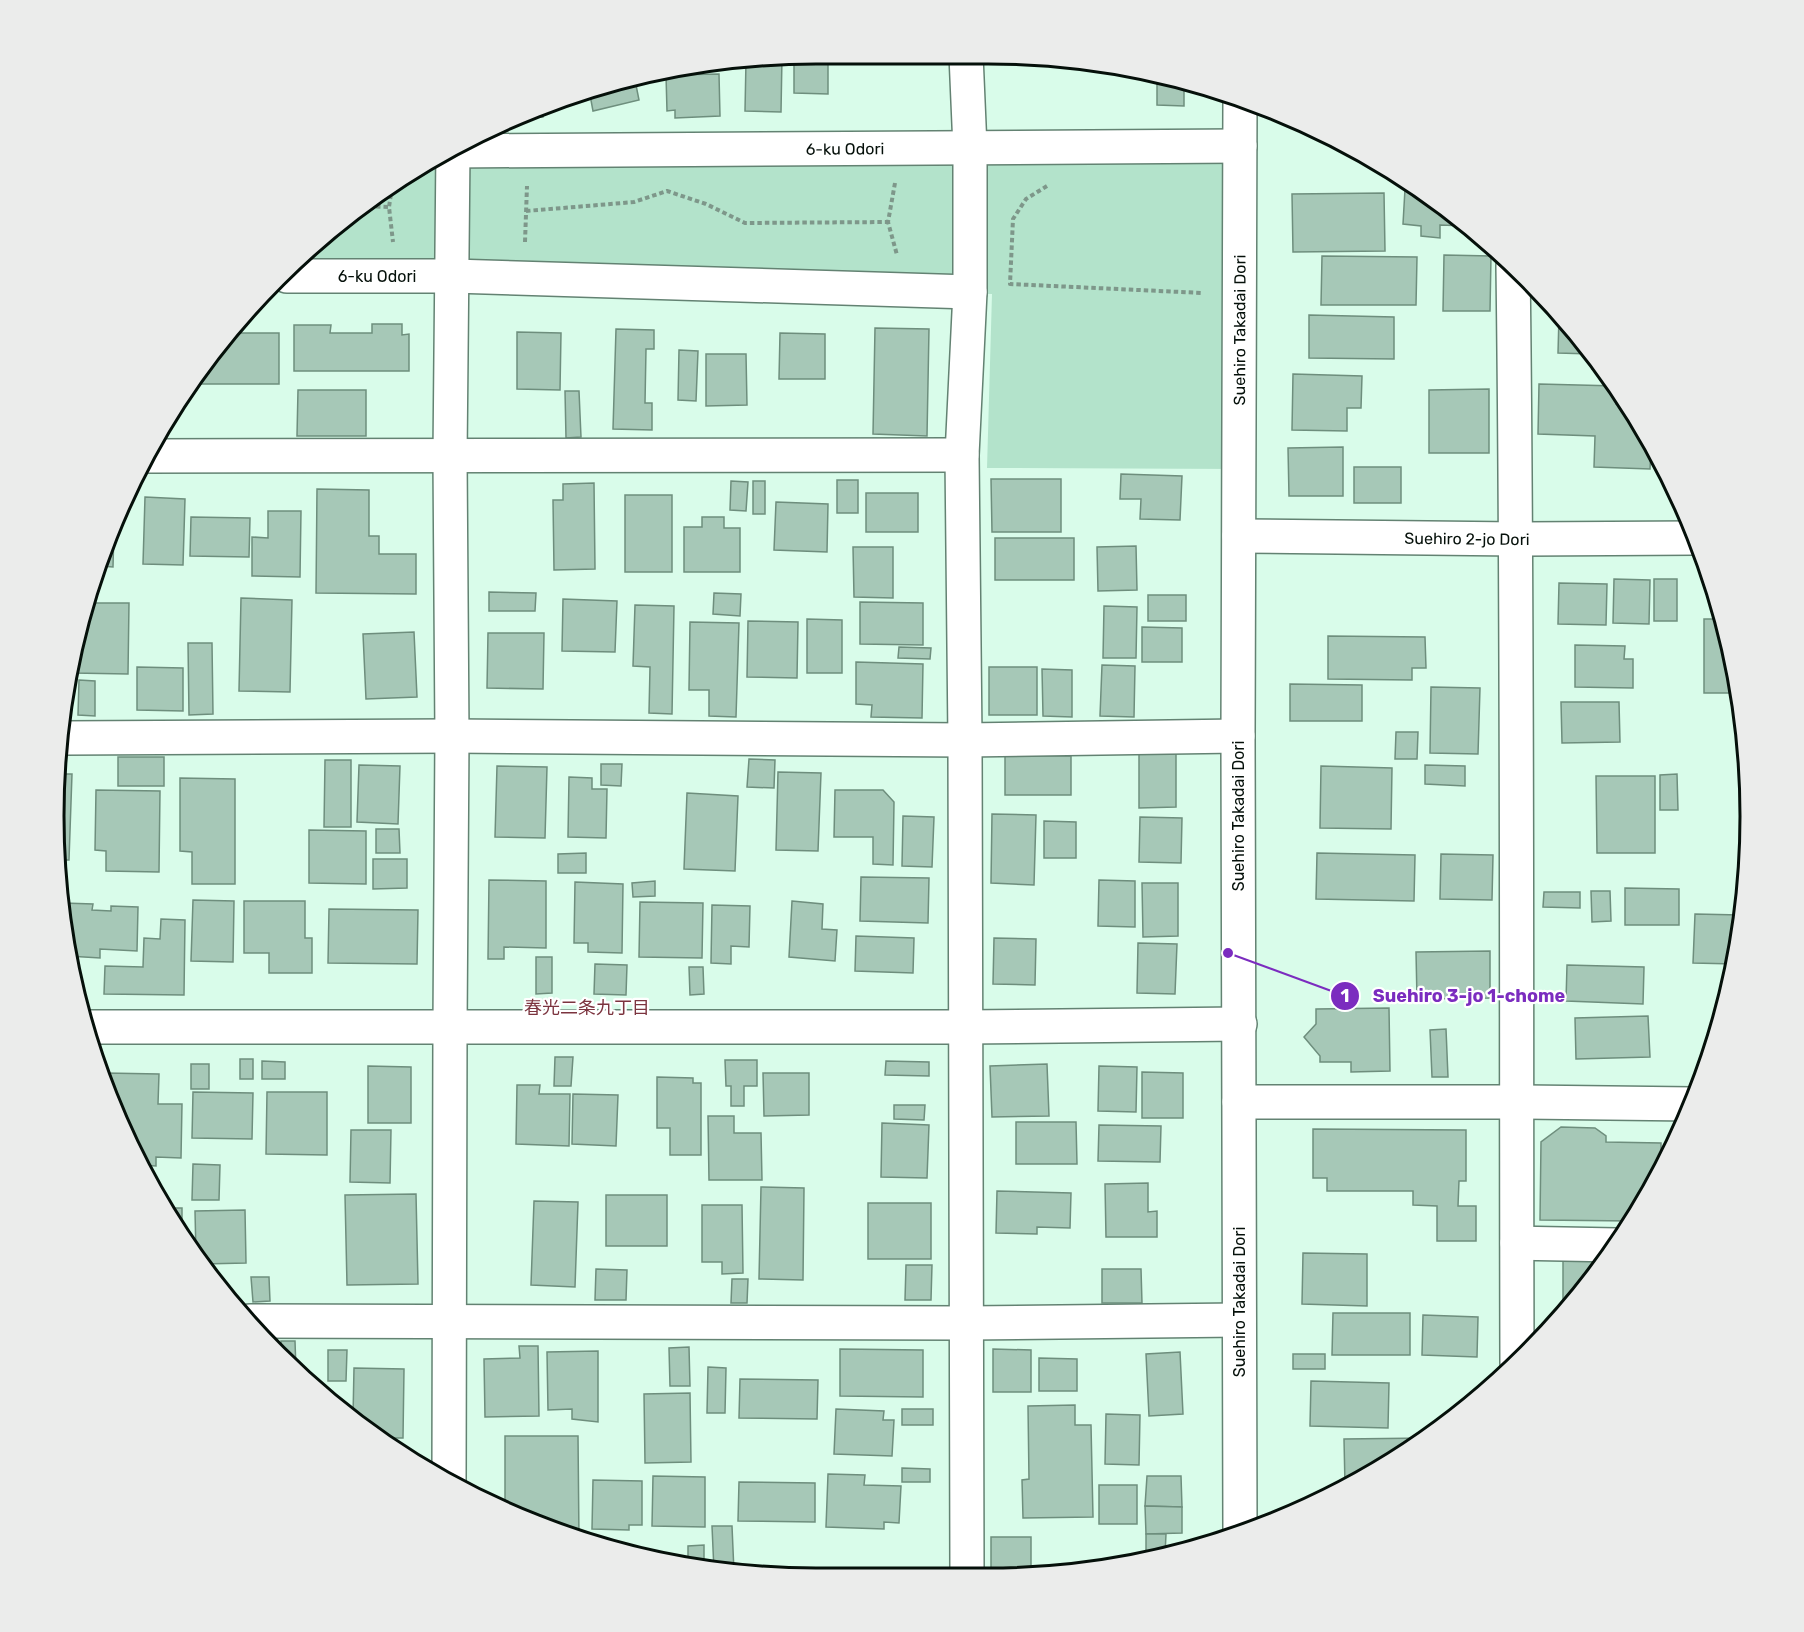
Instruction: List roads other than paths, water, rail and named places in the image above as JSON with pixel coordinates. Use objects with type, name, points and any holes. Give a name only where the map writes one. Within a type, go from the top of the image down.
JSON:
[{"type":"street","points":[[966,64],[970,148],[970,292],[962,455],[968,1323],[967,1568]]},
{"type":"street","name":"Suehiro Takadai Dori","points":[[1240,108],[1238,736],[1240,1524]]},
{"type":"street","name":"6-ku Odori","points":[[469,150],[1240,146]]},
{"type":"street","points":[[449,1472],[452,159]]},
{"type":"street","name":"6-ku Odori","points":[[295,276],[453,276],[970,292]]},
{"type":"street","points":[[1513,280],[1517,539],[1517,1349]]},
{"type":"street","points":[[157,456],[962,455]]},
{"type":"street","name":"Suehiro 2-jo Dori","points":[[1239,536],[1686,538]]},
{"type":"street","points":[[69,738],[452,735],[965,740],[1238,736]]},
{"type":"street","points":[[95,1027],[966,1027],[1240,1024]]},
{"type":"street","points":[[1239,1102],[1682,1104]]},
{"type":"street","points":[[1516,1243],[1605,1245]]},
{"type":"street","points":[[261,1322],[968,1323],[1239,1320]]},
{"type":"place","name":"Suehiro 3-jo 1-chome","points":[[1228,953]]},
{"type":"district","name":"春光二条九丁目","points":[[587,1008]]}]
